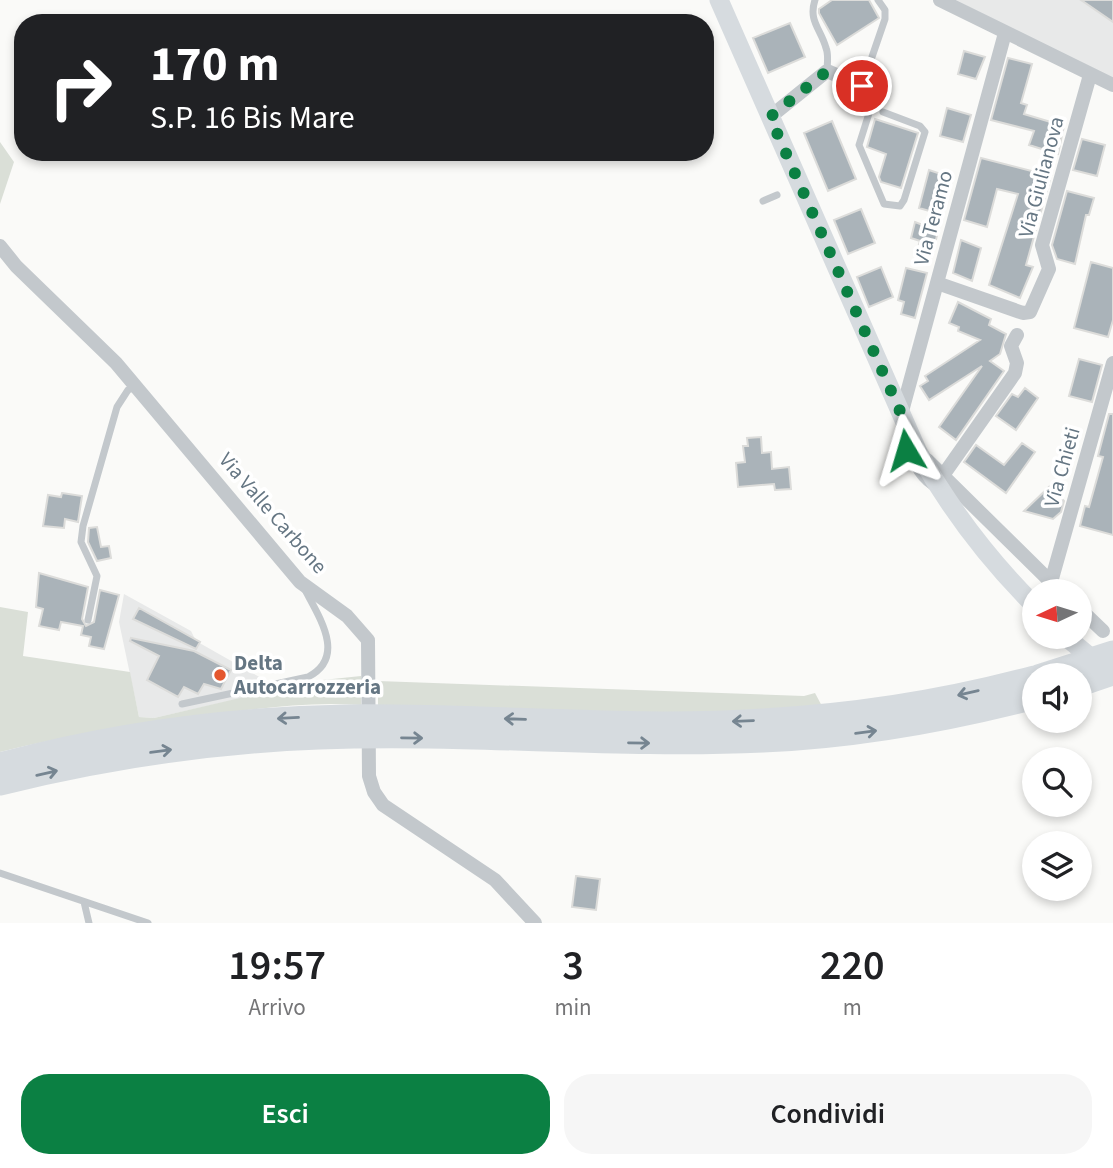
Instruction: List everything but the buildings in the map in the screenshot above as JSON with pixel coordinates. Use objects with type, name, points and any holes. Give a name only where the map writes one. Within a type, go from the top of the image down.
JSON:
[{"type":"highway","points":[[1063,663],[1108,641]]},
{"type":"highway","points":[[1092,681],[1113,675]]},
{"type":"highway","points":[[0,784],[92,754],[216,724],[345,716],[657,722],[815,717],[926,702],[1022,679]]},
{"type":"highway","points":[[0,764],[92,754],[331,737],[667,743],[791,740],[907,726],[1022,701]]},
{"type":"main road","points":[[719,0],[918,452],[957,517],[1001,572],[1022,593]]},
{"type":"main road","points":[[1081,649],[1113,675]]},
{"type":"street","points":[[940,0],[1113,85]]},
{"type":"street","name":"Via Teramo","points":[[902,417],[1005,33]]},
{"type":"street","points":[[770,117],[827,71],[862,86],[877,110]]},
{"type":"street","name":"Via Giulianova","points":[[937,283],[1023,313],[1030,312],[1049,269],[1042,245],[1090,75]]},
{"type":"street","name":"Via Valle Carbone","points":[[0,246],[136,387],[300,582],[360,627],[368,640],[370,672],[369,776],[383,805],[495,880],[535,923]]},
{"type":"street","points":[[944,474],[1015,373],[1017,363],[1012,346],[1017,335]]},
{"type":"street","name":"Via Chieti","points":[[1058,579],[1110,384],[1113,363]]},
{"type":"street","points":[[918,452],[944,474],[1048,579]]},
{"type":"street","points":[[1092,623],[1108,641]]},
{"type":"lane","points":[[815,0],[812,13],[814,25],[827,48],[827,71]]},
{"type":"lane","points":[[862,86],[885,19],[886,10],[878,0]]},
{"type":"lane","points":[[877,110],[920,126],[926,132],[900,206],[884,204],[859,145],[877,110]]},
{"type":"lane","points":[[763,201],[776,195]]},
{"type":"lane","points":[[88,620],[97,576],[81,542],[83,526],[117,407],[128,390],[136,387]]},
{"type":"lane","points":[[902,417],[906,450],[923,481],[945,496]]},
{"type":"lane","points":[[181,704],[309,677],[321,671],[328,660],[329,643],[300,582]]},
{"type":"lane","points":[[0,873],[148,923]]},
{"type":"lane","points":[[84,902],[89,923]]},
{"type":"shaded area","points":[[956,0],[1113,0],[1113,80]]},
{"type":"shaded area","points":[[0,142],[14,162],[0,204]]},
{"type":"shaded area","points":[[124,594],[191,631],[196,641],[263,679],[265,693],[154,718],[139,717],[119,622]]},
{"type":"shaded area","points":[[0,607],[28,612],[23,656],[130,672],[139,717],[154,718],[313,681],[361,676],[361,705],[296,705],[233,712],[95,732],[0,752]]},
{"type":"shaded area","points":[[378,681],[804,696],[815,693],[823,708],[664,715],[378,705]]},
{"type":"place","name":"Delta Autocarrozzeria","points":[[220,675]]},
{"type":"route","points":[[862,86],[827,71],[770,117],[903,418],[906,450]]}]
